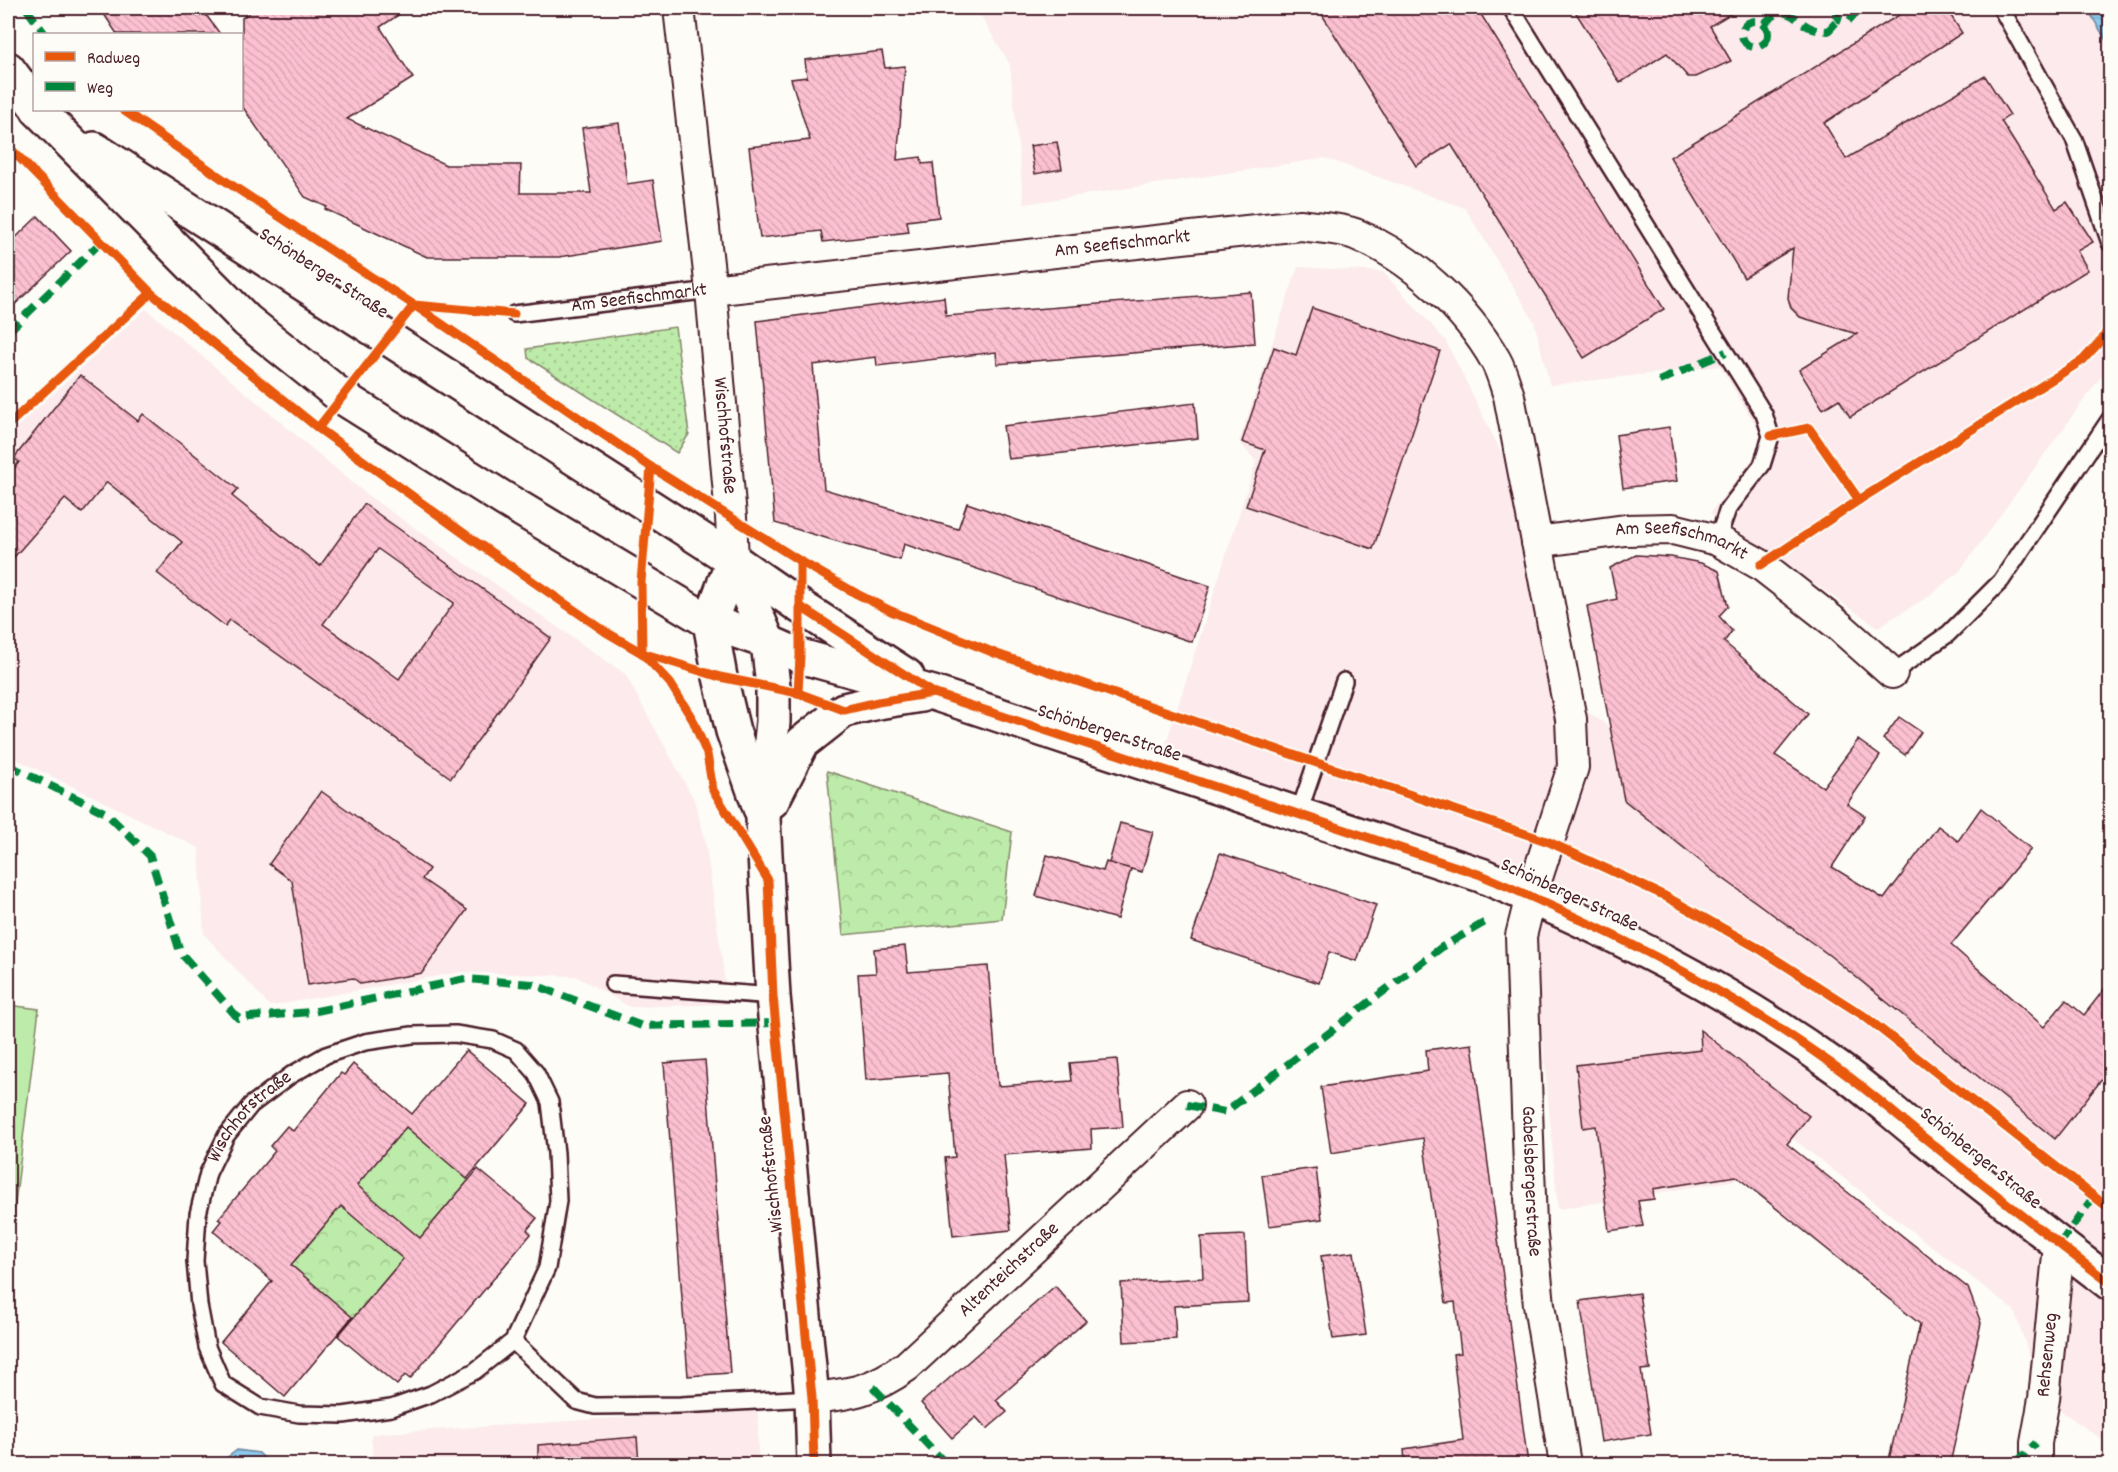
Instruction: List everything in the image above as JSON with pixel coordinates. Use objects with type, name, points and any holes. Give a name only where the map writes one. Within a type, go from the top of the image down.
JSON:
[{"type":"main road","name":"Schönberger Straße","points":[[8,69],[33,102]]},
{"type":"main road","name":"Schönberger Straße","points":[[40,111],[247,321],[342,397],[504,499],[710,622],[800,656],[933,693],[1481,875],[1531,896],[1672,965],[1788,1035],[1837,1068],[2110,1283]]},
{"type":"main road","name":"Schönberger Straße","points":[[41,111],[733,560],[933,693]]},
{"type":"main road","points":[[733,560],[710,622],[720,677],[734,731],[763,819]]},
{"type":"main road","name":"Wischhofstraße","points":[[733,560],[768,642],[772,686],[773,722],[763,819],[773,996],[812,1398],[814,1464]]},
{"type":"main road","name":"Schönberger Straße","points":[[763,819],[802,743],[844,710],[933,693]]},
{"type":"street","name":"Wischhofstraße","points":[[679,8],[711,290],[733,560]]},
{"type":"street","name":"Am Seefischmarkt","points":[[711,290],[1301,225],[1353,233],[1395,254],[1425,276],[1472,326],[1497,363],[1509,396],[1570,719],[1573,767],[1531,896]]},
{"type":"street","name":"Am Seefischmarkt","points":[[1537,542],[1625,530],[1673,529],[1717,540],[1761,565],[1838,625],[1892,673]]},
{"type":"street","name":"Gabelsbergerstraße","points":[[1531,896],[1521,936],[1531,1225],[1539,1305],[1565,1464]]},
{"type":"street","name":"Altenteichstraße","points":[[812,1398],[847,1395],[873,1387],[907,1366],[1187,1105]]},
{"type":"street","name":"Rehsenweg","points":[[2036,1464],[2036,1443],[2044,1399],[2059,1245]]},
{"type":"lane","points":[[1511,8],[1764,414],[1771,436],[1762,465],[1728,509],[1717,540]]},
{"type":"lane","points":[[2001,8],[2074,139],[2110,243]]},
{"type":"lane","name":"Am Seefischmarkt","points":[[514,314],[711,290]]},
{"type":"lane","points":[[1892,673],[1948,634],[2001,581],[2110,419]]},
{"type":"lane","points":[[1298,816],[1344,681]]},
{"type":"lane","points":[[613,984],[773,996]]},
{"type":"lane","name":"Wischhofstraße","points":[[455,1034],[494,1040],[516,1050],[536,1073],[550,1102],[556,1153],[558,1201],[548,1268],[513,1341],[475,1371],[431,1394],[381,1410],[344,1415],[299,1414],[260,1407],[223,1384],[207,1347],[199,1305],[195,1261],[198,1214],[208,1173],[226,1136],[251,1105],[291,1075],[326,1055],[365,1042],[412,1035],[455,1034]]},
{"type":"lane","points":[[513,1341],[576,1401],[595,1406],[681,1405],[812,1398]]},
{"type":"shaded area","points":[[976,8],[2087,8],[2110,47],[2110,364],[1959,572],[1926,598],[1878,627],[1710,513],[1766,442],[1720,366],[1550,385],[1534,321],[1465,208],[1325,158],[1024,204],[1010,64]]},
{"type":"shaded area","points":[[1298,267],[1383,272],[1445,340],[1509,468],[1547,684],[1898,924],[1939,960],[2110,1094],[2110,1445],[2044,1399],[2014,1310],[1792,1138],[1761,1176],[1558,1209],[1528,874],[1163,753],[1256,461],[1239,442]]},
{"type":"shaded area","points":[[146,309],[367,495],[625,674],[694,800],[705,839],[728,1004],[630,1007],[576,976],[460,972],[270,1006],[204,934],[199,848],[8,755],[8,435]]},
{"type":"shaded area","points":[[758,1409],[758,1464],[374,1464],[371,1434]]},
{"type":"green space","points":[[675,327],[689,434],[677,453],[528,358],[527,349]]},
{"type":"green space","points":[[827,771],[1012,832],[1002,919],[843,935]]},
{"type":"green space","points":[[8,1005],[39,1009],[8,1260]]},
{"type":"green space","points":[[406,1127],[469,1180],[420,1238],[414,1234],[403,1259],[353,1318],[291,1265],[341,1206],[336,1202]]},
{"type":"water","points":[[2087,8],[2110,8],[2110,47]]},
{"type":"water","points":[[237,1450],[259,1453],[270,1464],[221,1464]]},
{"type":"building","points":[[100,8],[201,8],[219,33],[116,33]]},
{"type":"building","points":[[256,8],[409,8],[380,27],[413,78],[347,119],[446,165],[521,165],[520,193],[591,193],[582,128],[619,123],[627,184],[653,180],[662,241],[559,257],[427,257],[325,209],[327,207],[305,197],[243,107],[242,18]]},
{"type":"building","points":[[1318,8],[1477,8],[1664,309],[1584,358],[1451,144],[1416,166]]},
{"type":"building","points":[[1573,8],[1740,8],[1710,26],[1731,61],[1696,77],[1688,77],[1667,53],[1620,83]]},
{"type":"building","points":[[1910,8],[1946,8],[1962,33],[1824,123],[1846,159],[1985,76],[2010,115],[2001,121],[2056,209],[2067,202],[2093,242],[2077,251],[2088,270],[1850,417],[1839,399],[1823,409],[1799,370],[1857,334],[1800,317],[1791,308],[1788,298],[1793,248],[1744,278],[1670,157]]},
{"type":"building","points":[[882,51],[885,68],[905,66],[897,160],[921,157],[922,164],[933,163],[939,217],[907,221],[909,232],[823,242],[821,231],[760,238],[749,147],[810,140],[791,79],[807,77],[805,60]]},
{"type":"building","points":[[1057,142],[1062,169],[1035,174],[1030,146]]},
{"type":"building","points":[[38,216],[71,251],[8,311],[8,245]]},
{"type":"building","points":[[1251,292],[1255,343],[997,364],[996,352],[877,366],[876,357],[813,365],[824,489],[958,529],[967,503],[1210,586],[1192,642],[904,544],[900,560],[775,523],[757,321],[944,297],[946,316]]},
{"type":"building","points":[[1312,308],[1440,351],[1373,549],[1246,506],[1265,450],[1242,442],[1274,347],[1296,355]]},
{"type":"building","points":[[80,375],[138,421],[143,414],[238,489],[232,496],[320,566],[364,504],[551,638],[451,778],[230,620],[225,626],[157,573],[182,542],[107,482],[82,513],[65,499],[8,564],[8,476],[19,462],[14,458]],"holes":[[[378,549],[454,603],[399,679],[323,624]]]},
{"type":"building","points":[[1195,403],[1198,438],[1008,459],[1003,426]]},
{"type":"building","points":[[1669,427],[1677,481],[1623,488],[1616,435]]},
{"type":"building","points":[[1636,555],[1671,557],[1701,563],[1719,571],[1728,606],[1719,616],[1732,631],[1724,642],[1808,714],[1775,755],[1823,787],[1858,740],[1880,756],[1847,804],[1865,816],[1832,867],[1884,899],[1938,826],[1958,841],[1981,808],[2031,849],[1951,945],[2044,1027],[2066,1000],[2084,1015],[2110,982],[2110,1069],[2055,1139],[1829,955],[1714,872],[1624,800],[1587,606],[1617,599],[1610,568]]},
{"type":"building","points":[[1899,717],[1921,732],[1905,755],[1883,739]]},
{"type":"building","points":[[321,791],[429,869],[422,879],[467,910],[422,973],[361,984],[353,978],[308,985],[292,881],[269,864]]},
{"type":"building","points":[[1120,823],[1153,832],[1142,872],[1110,863],[1131,869],[1117,919],[1036,896],[1047,855],[1103,871],[1106,862],[1109,863]]},
{"type":"building","points":[[1220,853],[1376,905],[1357,961],[1329,952],[1319,983],[1191,940]]},
{"type":"building","points":[[905,946],[908,972],[988,966],[998,1086],[1072,1081],[1070,1063],[1117,1059],[1123,1127],[1091,1129],[1092,1148],[1004,1155],[1011,1230],[953,1236],[945,1158],[955,1157],[948,1073],[866,1080],[858,974],[876,973],[874,949]]},
{"type":"building","points":[[1700,1030],[1809,1116],[1787,1144],[1968,1288],[1981,1323],[1950,1464],[1888,1464],[1920,1324],[1736,1176],[1653,1189],[1654,1199],[1638,1201],[1643,1226],[1609,1231],[1596,1126],[1583,1128],[1576,1065],[1701,1050]]},
{"type":"building","points":[[1472,1044],[1528,1464],[1405,1464],[1404,1449],[1463,1440],[1453,1354],[1461,1353],[1455,1302],[1446,1303],[1423,1138],[1331,1153],[1321,1087],[1428,1071],[1426,1050]]},
{"type":"building","points":[[466,1050],[530,1104],[467,1179],[406,1127],[357,1185],[420,1238],[478,1169],[537,1218],[527,1230],[531,1234],[410,1379],[405,1375],[397,1385],[338,1336],[403,1259],[341,1206],[291,1265],[352,1317],[285,1397],[221,1342],[272,1281],[213,1231],[221,1221],[218,1219],[275,1151],[270,1146],[287,1126],[293,1131],[341,1073],[344,1075],[353,1064],[412,1114]]},
{"type":"building","points":[[705,1060],[730,1373],[688,1376],[664,1063]]},
{"type":"building","points":[[1316,1168],[1322,1219],[1269,1226],[1262,1175]]},
{"type":"building","points":[[1245,1235],[1248,1302],[1174,1306],[1176,1339],[1124,1342],[1121,1283],[1203,1278],[1201,1237]]},
{"type":"building","points":[[1354,1252],[1366,1335],[1333,1339],[1321,1256]]},
{"type":"building","points":[[1055,1286],[1086,1321],[996,1400],[1007,1412],[987,1429],[976,1417],[952,1438],[921,1403]]},
{"type":"building","points":[[1639,1293],[1650,1369],[1641,1370],[1651,1434],[1601,1442],[1580,1301]]},
{"type":"building","points":[[637,1437],[639,1464],[538,1464],[538,1445]]},
{"type":"marked path","points":[[26,8],[44,33]]},
{"type":"marked path","points":[[1837,8],[1836,15],[1846,22],[1855,13],[1855,8]]},
{"type":"marked path","points":[[1764,24],[1778,13],[1784,13],[1813,29],[1828,31],[1839,19]]},
{"type":"marked path","points":[[1755,21],[1764,25],[1768,34],[1764,43],[1755,47],[1746,43],[1742,34],[1746,25],[1755,21]]},
{"type":"marked path","points":[[8,332],[101,242]]},
{"type":"marked path","points":[[1659,381],[1726,352]]},
{"type":"marked path","points":[[8,765],[106,813],[150,856],[180,952],[238,1018],[312,1012],[465,979],[532,984],[642,1026],[776,1023]]},
{"type":"marked path","points":[[1187,1105],[1225,1112],[1442,947],[1487,921]]},
{"type":"marked path","points":[[2059,1245],[2094,1196]]},
{"type":"marked path","points":[[873,1387],[946,1464]]},
{"type":"marked path","points":[[2015,1464],[2036,1443]]},
{"type":"cycle path","points":[[124,111],[651,467],[800,561],[857,594],[891,611],[997,654],[1549,842],[1663,895],[1758,948],[1864,1016],[2110,1209]]},
{"type":"cycle path","points":[[8,146],[151,293],[318,428],[473,540],[606,632],[642,653],[720,677],[798,693],[844,710],[933,693]]},
{"type":"cycle path","points":[[8,425],[151,293]]},
{"type":"cycle path","points":[[318,428],[414,305],[514,314]]},
{"type":"cycle path","points":[[1761,565],[1859,500],[2083,360],[2104,337],[2110,324]]},
{"type":"cycle path","points":[[1771,436],[1809,428],[1859,500]]},
{"type":"cycle path","points":[[651,467],[641,582],[642,653],[670,683],[693,720],[707,754],[713,790],[768,880],[773,996],[812,1398],[814,1464]]},
{"type":"cycle path","points":[[798,693],[800,561]]},
{"type":"cycle path","points":[[801,607],[933,693],[1481,875],[1573,916],[1664,961],[1752,1011],[1836,1067],[2110,1283]]}]
